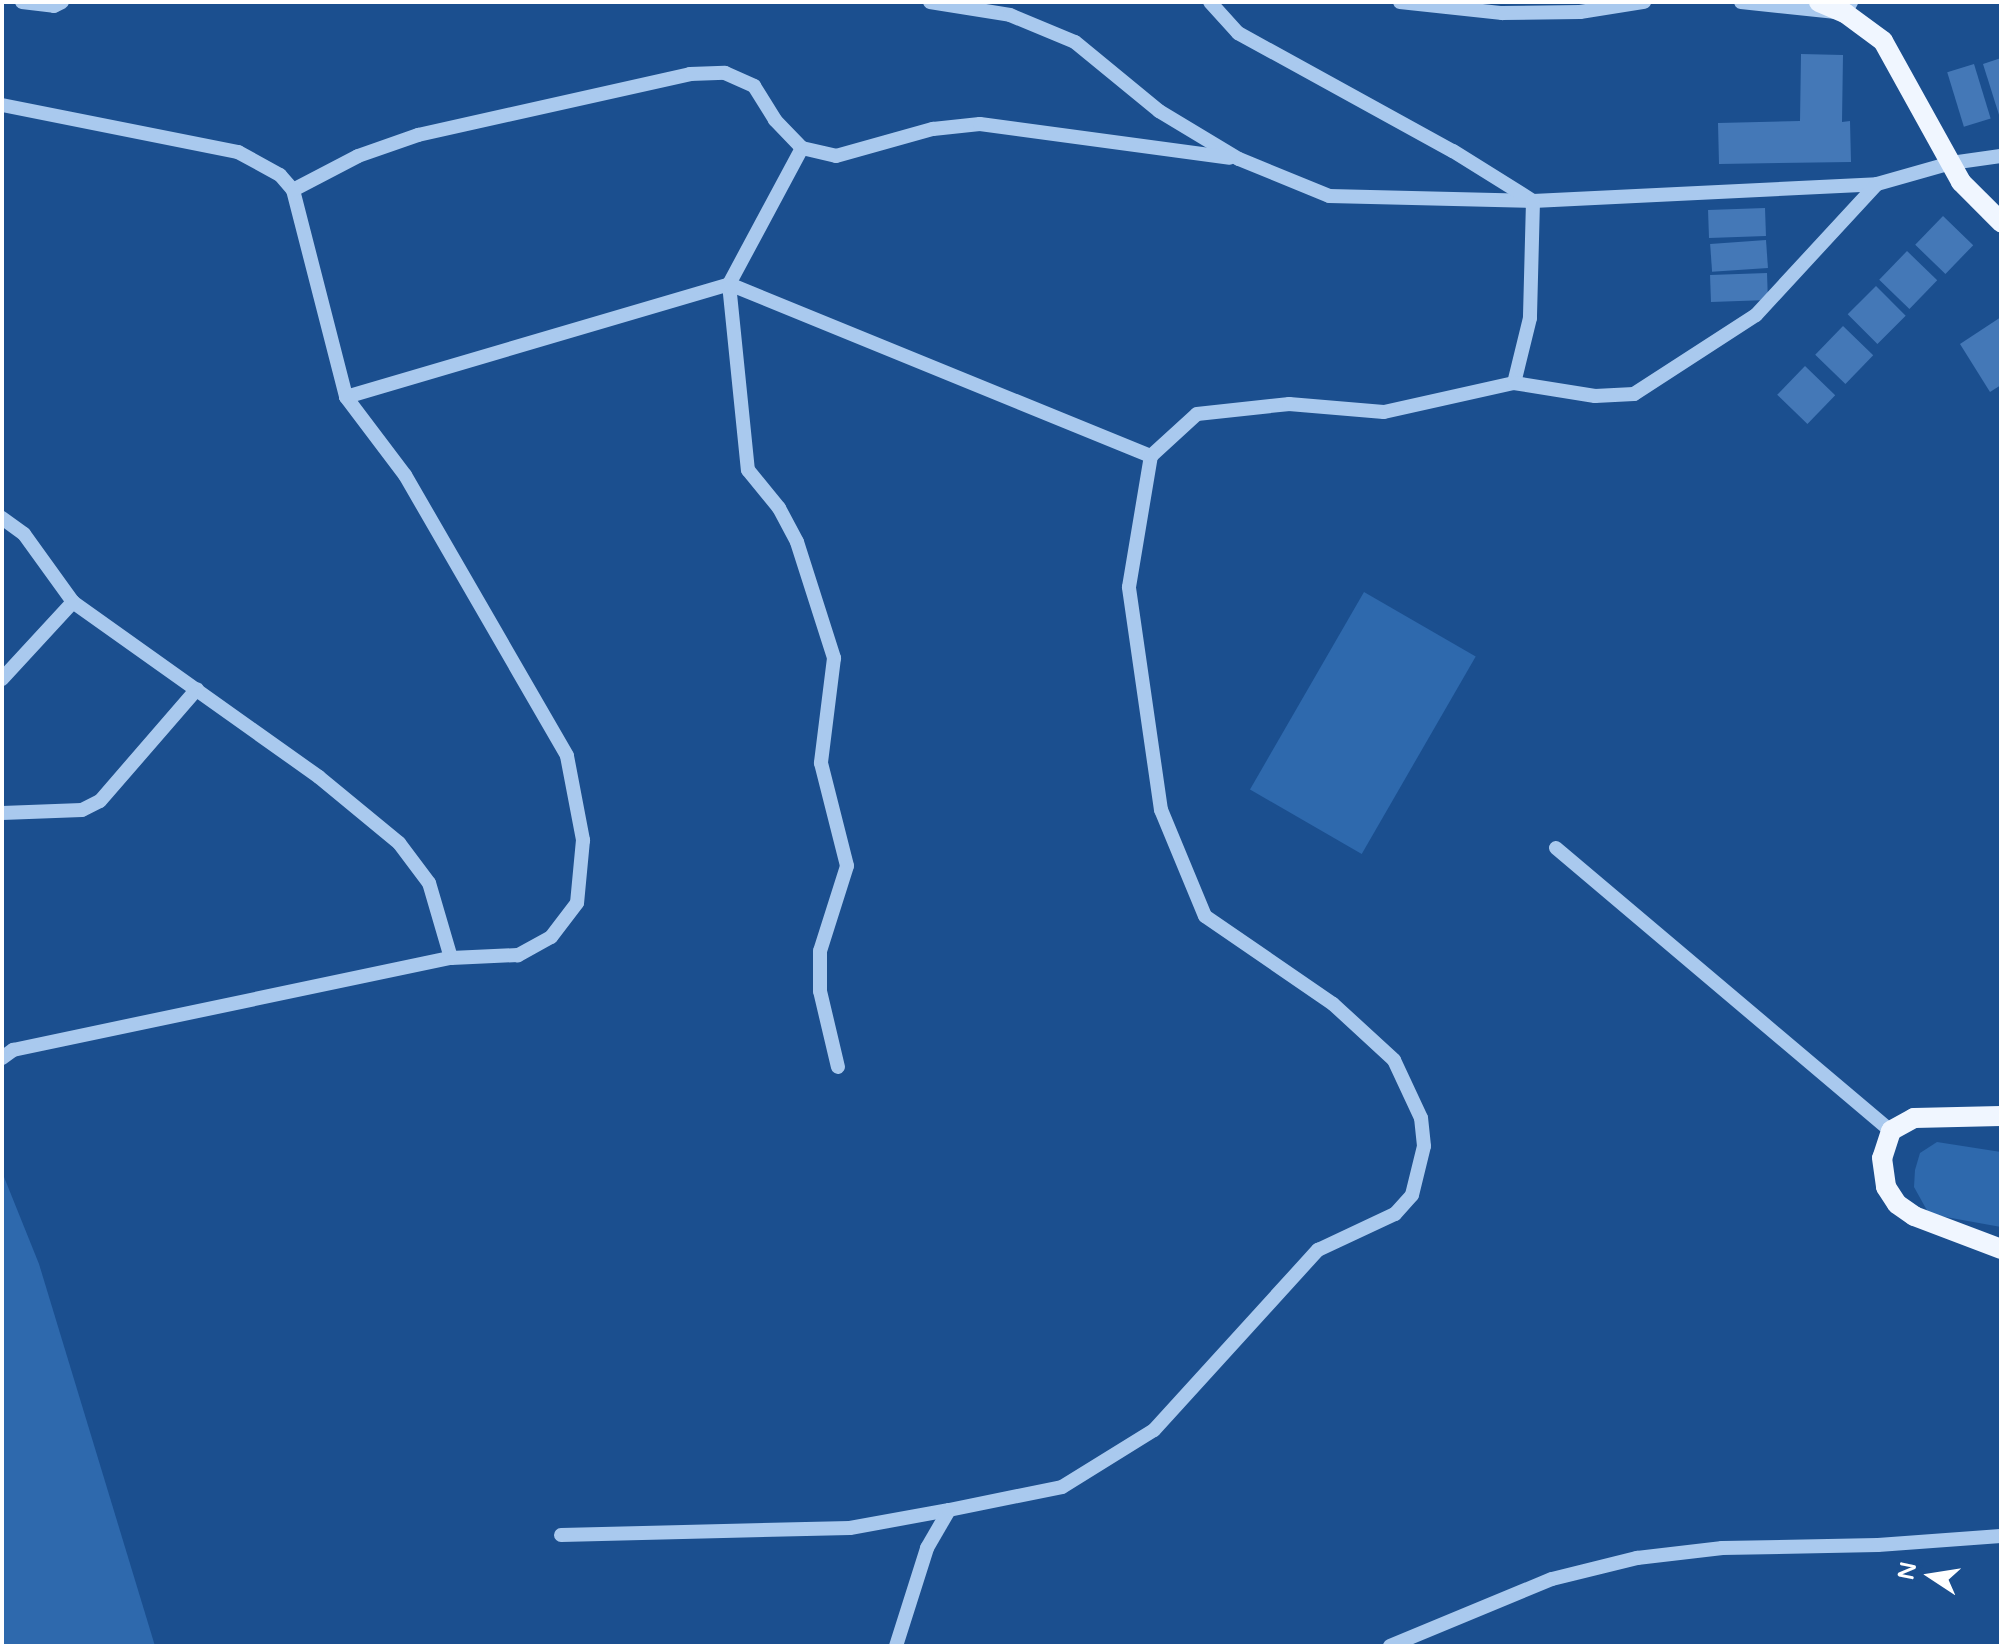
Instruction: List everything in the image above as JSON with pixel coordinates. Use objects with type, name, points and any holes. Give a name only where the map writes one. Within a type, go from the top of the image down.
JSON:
[{"type":"main road","points":[[1819,2],[1848,7],[1883,41],[1961,182],[2001,222]]},
{"type":"main road","points":[[2001,1116],[1914,1118],[1891,1131],[1882,1158],[1886,1187],[1897,1204],[1914,1216],[2001,1249]]},
{"type":"street","points":[[22,2],[62,2]]},
{"type":"street","points":[[930,2],[1010,15],[1075,42],[1159,111],[1239,159],[1329,196],[1533,201],[1877,184],[1951,163],[2001,156]]},
{"type":"street","points":[[1210,2],[1238,33],[1453,151],[1533,201]]},
{"type":"street","points":[[1400,2],[1502,13],[1580,12],[1644,2]]},
{"type":"street","points":[[1741,2],[1848,7]]},
{"type":"street","points":[[293,190],[358,156],[418,135],[690,74],[725,73],[754,86],[775,120],[802,148],[836,156],[933,129],[980,124],[1239,159]]},
{"type":"street","points":[[2,105],[238,152],[280,175],[293,190],[346,397],[405,475],[567,756],[583,840],[577,903],[551,937],[518,955],[451,958],[13,1050],[2,1058]]},
{"type":"street","points":[[802,148],[729,284],[748,470],[779,508],[797,542],[834,658],[821,763],[847,866],[820,951],[820,978],[838,1067]]},
{"type":"street","points":[[561,1535],[850,1528],[1062,1487],[1154,1430],[1318,1250],[1395,1214],[1412,1195],[1424,1146],[1421,1118],[1394,1060],[1333,1004],[1205,916],[1161,810],[1129,587],[1151,456],[1197,414],[1289,404],[1384,412],[1514,383],[1595,396],[1634,394],[1677,370],[1756,315],[1877,184]]},
{"type":"street","points":[[1514,383],[1530,318],[1533,201]]},
{"type":"street","points":[[346,397],[729,284],[1151,456]]},
{"type":"street","points":[[2,518],[24,534],[73,602],[319,777],[399,843],[429,883],[451,958]]},
{"type":"street","points":[[2,679],[73,602]]},
{"type":"street","points":[[2,813],[82,810],[100,801],[197,689]]},
{"type":"street","points":[[1556,848],[1891,1131]]},
{"type":"street","points":[[896,1646],[927,1548],[949,1510]]},
{"type":"street","points":[[1390,1646],[1552,1579],[1637,1558],[1722,1548],[1878,1545],[2001,1536]]},
{"type":"shaded area","points":[[1364,592],[1476,656],[1362,854],[1250,789]]},
{"type":"shaded area","points":[[1937,1142],[2001,1152],[2001,1227],[1929,1214],[1914,1187],[1915,1170],[1920,1153]]},
{"type":"shaded area","points":[[2,1172],[39,1264],[155,1646],[2,1646]]},
{"type":"building","points":[[1801,54],[1843,55],[1842,122],[1850,121],[1851,162],[1719,164],[1718,123],[1800,121]]},
{"type":"building","points":[[2001,58],[2001,118],[2000,118],[1983,64]]},
{"type":"building","points":[[1974,64],[1991,119],[1964,127],[1947,72]]},
{"type":"building","points":[[1765,208],[1766,236],[1709,238],[1708,210]]},
{"type":"building","points":[[1943,216],[1973,245],[1945,274],[1915,245]]},
{"type":"building","points":[[1766,240],[1768,268],[1712,272],[1710,244]]},
{"type":"building","points":[[1907,251],[1937,280],[1909,309],[1879,280]]},
{"type":"building","points":[[1767,273],[1768,300],[1711,302],[1710,275]]},
{"type":"building","points":[[1876,286],[1906,316],[1877,344],[1848,314]]},
{"type":"building","points":[[2001,317],[2001,385],[1990,392],[1960,344]]},
{"type":"building","points":[[1843,326],[1873,355],[1845,384],[1815,355]]},
{"type":"building","points":[[1805,366],[1835,395],[1807,424],[1777,395]]}]
